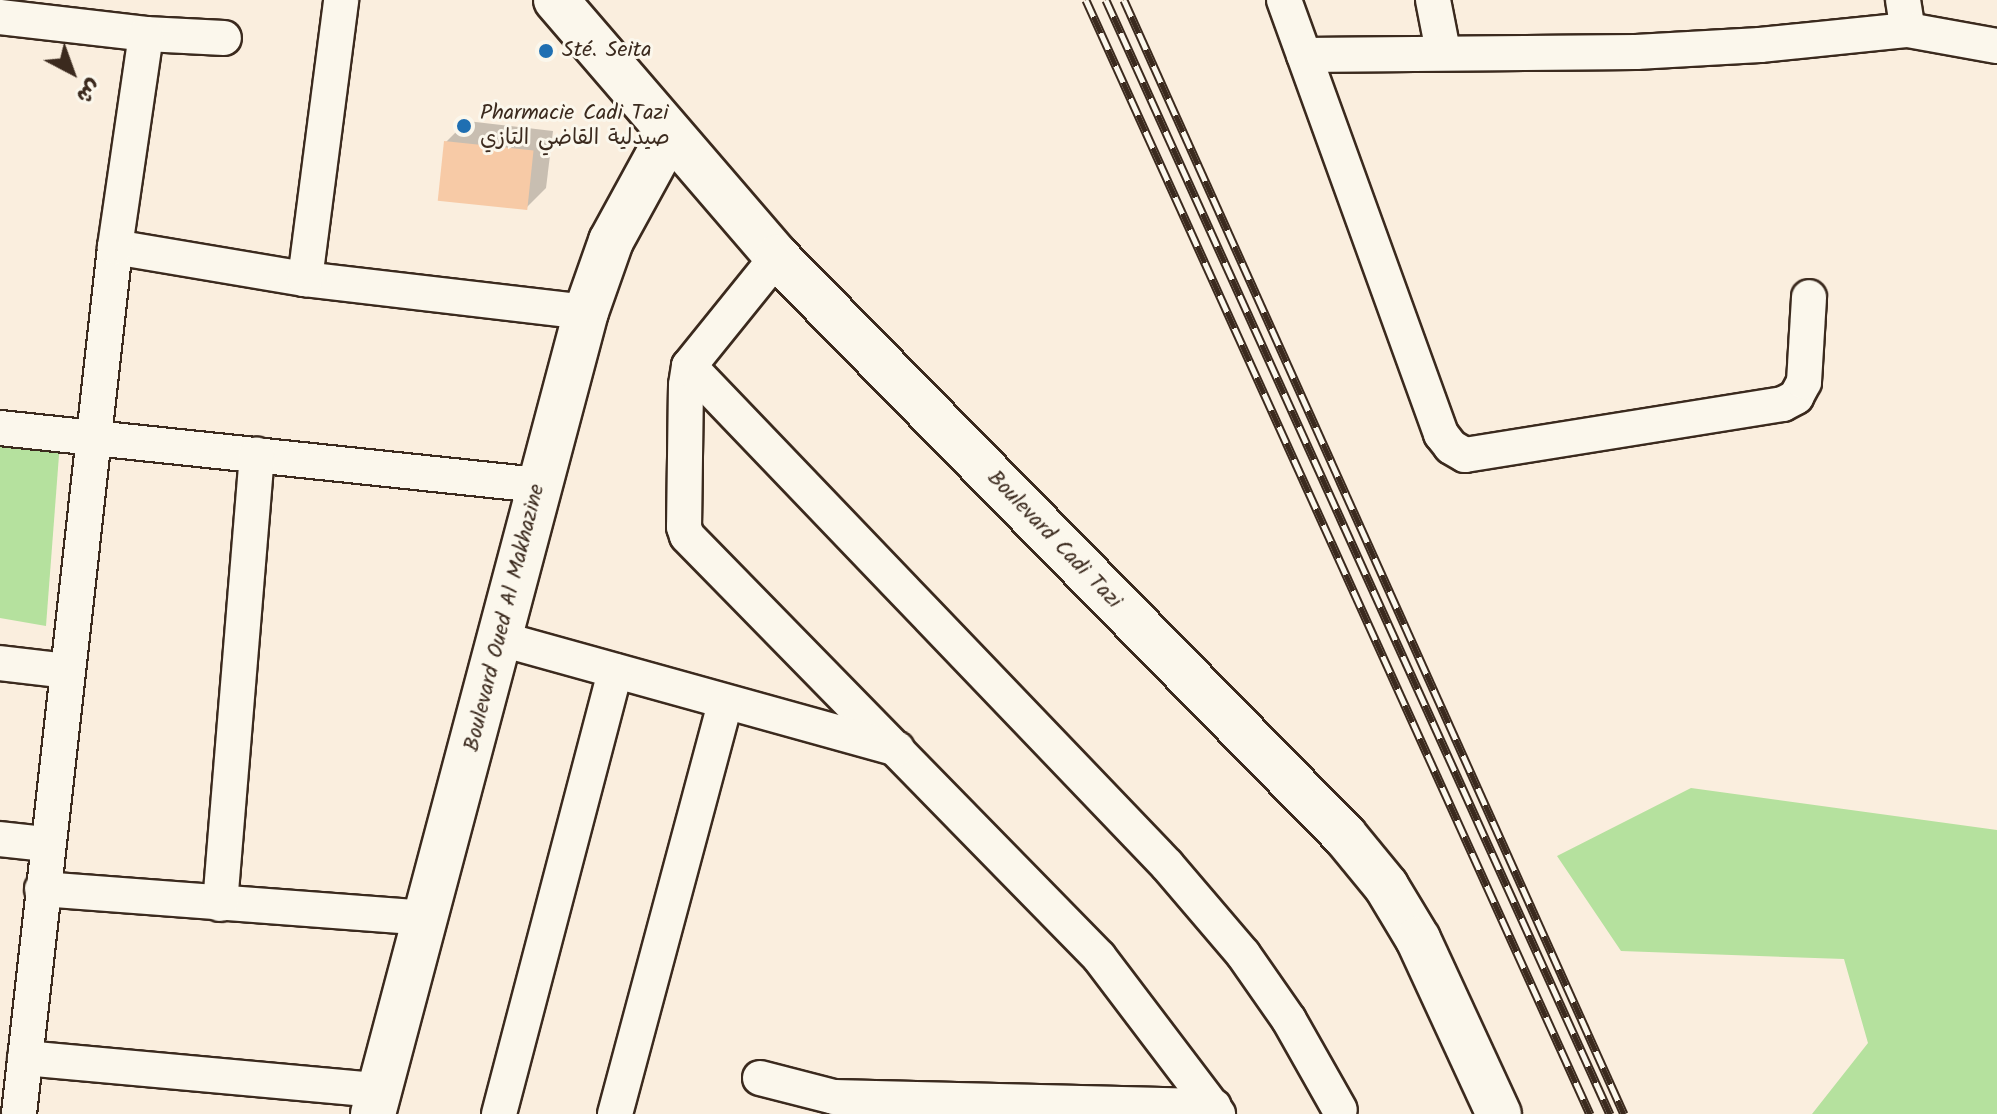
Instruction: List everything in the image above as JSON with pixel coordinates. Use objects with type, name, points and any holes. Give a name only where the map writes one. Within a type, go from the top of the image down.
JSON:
[{"type":"street","points":[[305,279],[341,0]]},
{"type":"street","name":"Boulevard Cadi Tazi","points":[[556,0],[777,257],[1345,836],[1386,886],[1418,939],[1499,1114]]},
{"type":"street","points":[[1284,0],[1441,434],[1451,447],[1465,455],[1783,404],[1796,397],[1804,382],[1809,297]]},
{"type":"street","points":[[1433,0],[1443,51]]},
{"type":"street","points":[[1304,55],[1443,51],[1636,52],[1760,45],[1906,15],[1997,46]]},
{"type":"street","points":[[0,17],[146,34],[224,38]]},
{"type":"street","points":[[19,1114],[46,844],[115,247],[146,34]]},
{"type":"street","name":"Boulevard Oued Al Makhazine","points":[[376,1102],[586,312],[611,241],[669,135]]},
{"type":"street","points":[[115,247],[305,279],[586,312]]},
{"type":"street","points":[[777,257],[689,366],[686,385],[684,527],[687,536],[1099,957],[1216,1110]]},
{"type":"street","points":[[689,366],[1167,865],[1243,954],[1289,1020],[1340,1110]]},
{"type":"street","points":[[0,428],[538,485]]},
{"type":"street","points":[[220,904],[257,455]]},
{"type":"street","points":[[501,639],[898,750]]},
{"type":"street","points":[[0,663],[67,671]]},
{"type":"street","points":[[499,1114],[615,671]]},
{"type":"street","points":[[615,1114],[725,704]]},
{"type":"street","points":[[0,839],[46,844]]},
{"type":"street","points":[[42,889],[427,918]]},
{"type":"street","points":[[25,1058],[376,1102]]},
{"type":"street","points":[[760,1078],[834,1097],[1216,1110]]},
{"type":"green space","points":[[0,434],[60,442],[46,626],[0,618]]},
{"type":"green space","points":[[1691,788],[1997,830],[1997,1114],[1812,1114],[1868,1043],[1844,959],[1621,951],[1557,856]]},
{"type":"building","points":[[444,141],[534,150],[527,210],[438,201]]},
{"type":"railway","points":[[1086,0],[1590,1114]]},
{"type":"railway","points":[[1106,0],[1610,1114]]},
{"type":"railway","points":[[1124,0],[1624,1114]]},
{"type":"place","name":"Sté. Seita","points":[[546,51]]},
{"type":"place","name":"Pharmacie Cadi Tazi صيدلية القاضي التازي","points":[[464,126]]}]
